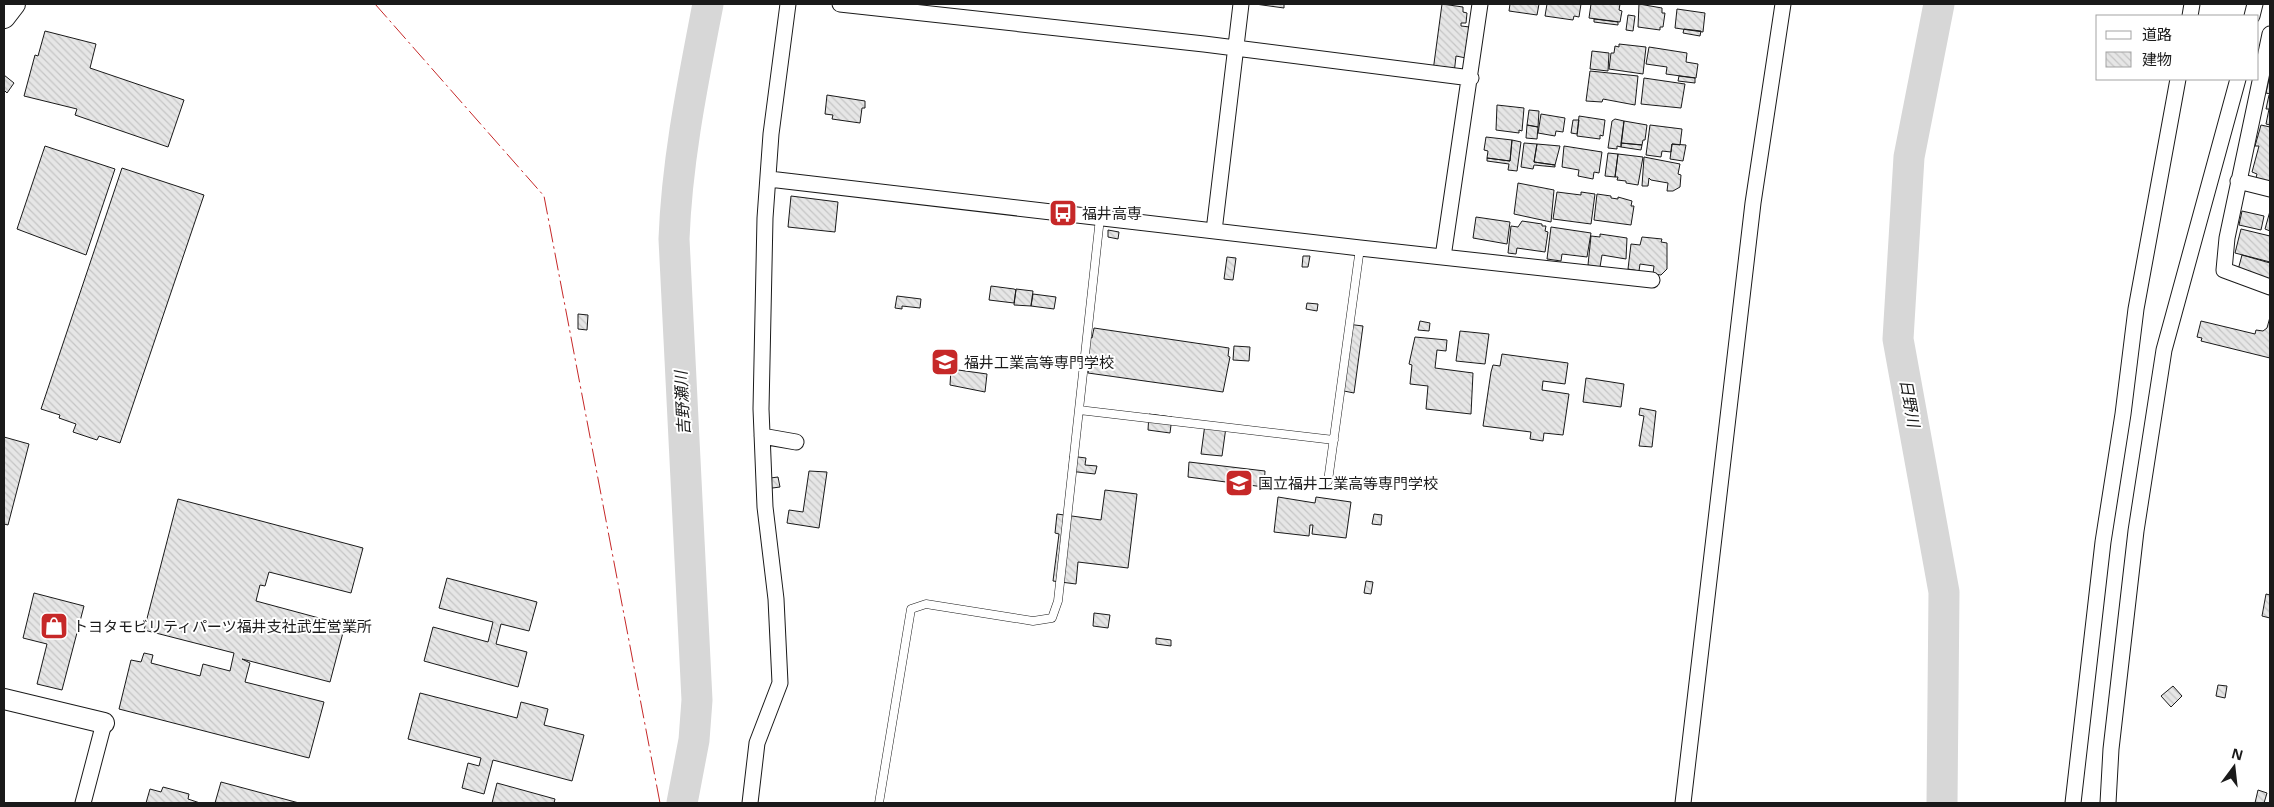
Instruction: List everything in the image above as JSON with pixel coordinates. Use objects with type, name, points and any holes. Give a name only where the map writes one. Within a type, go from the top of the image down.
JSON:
[{"type":"main road","points":[[4,17],[14,4]]},
{"type":"street","points":[[750,803],[758,743],[780,683],[776,599],[765,507],[762,436],[766,218],[771,134],[788,4]]},
{"type":"street","points":[[840,4],[1204,44],[1236,50],[1471,78]]},
{"type":"street","points":[[1214,231],[1241,4]]},
{"type":"street","points":[[1443,257],[1471,78],[1480,4]]},
{"type":"street","points":[[1683,803],[1753,203],[1783,4]]},
{"type":"street","points":[[2270,34],[2268,53],[2238,181],[2236,201],[2227,238],[2224,270],[2270,287]]},
{"type":"street","points":[[2073,803],[2102,552],[2136,309],[2178,80]]},
{"type":"street","points":[[2108,803],[2110,749],[2136,531],[2164,350],[2238,80]]},
{"type":"street","points":[[769,179],[1652,280]]},
{"type":"street","points":[[2238,181],[2270,190]]},
{"type":"street","points":[[762,436],[796,442]]},
{"type":"street","points":[[4,699],[104,723],[83,803]]},
{"type":"lane","points":[[879,803],[911,609],[926,604],[1033,621],[1052,618],[1058,601],[1100,218]]},
{"type":"lane","points":[[1328,481],[1360,248]]},
{"type":"lane","points":[[1079,410],[1334,440]]},
{"type":"building","points":[[1255,4],[1284,4],[1284,8]]},
{"type":"building","points":[[1442,4],[1463,7],[1463,12],[1467,13],[1466,23],[1461,23],[1461,26],[1470,27],[1466,58],[1456,56],[1454,74],[1433,71]]},
{"type":"building","points":[[1510,4],[1539,4],[1537,15],[1509,11]]},
{"type":"building","points":[[1547,4],[1581,4],[1579,17],[1574,16],[1573,20],[1545,16]]},
{"type":"building","points":[[1591,4],[1620,4],[1619,10],[1622,11],[1620,22],[1589,18]]},
{"type":"building","points":[[1639,4],[1662,8],[1662,13],[1665,13],[1663,27],[1660,27],[1660,30],[1638,27]]},
{"type":"building","points":[[1677,9],[1705,13],[1703,32],[1675,28]]},
{"type":"building","points":[[1628,15],[1635,16],[1633,31],[1626,30]]},
{"type":"building","points":[[1594,19],[1618,22],[1618,25],[1594,22]]},
{"type":"building","points":[[1684,29],[1701,31],[1700,36],[1683,33]]},
{"type":"building","points":[[45,31],[96,44],[90,68],[184,100],[168,147],[75,115],[77,109],[24,96],[35,55],[38,56]]},
{"type":"building","points":[[1619,44],[1646,47],[1643,74],[1609,69],[1611,53],[1614,53],[1615,46],[1619,47]]},
{"type":"building","points":[[1649,47],[1687,53],[1686,62],[1698,64],[1696,78],[1666,74],[1667,67],[1646,64]]},
{"type":"building","points":[[1592,51],[1609,53],[1608,71],[1590,69]]},
{"type":"building","points":[[1590,71],[1638,76],[1635,105],[1603,99],[1602,102],[1586,101]]},
{"type":"building","points":[[2270,74],[2270,94],[2266,93]]},
{"type":"building","points":[[4,75],[14,83],[7,93],[4,90]]},
{"type":"building","points":[[1679,76],[1695,78],[1695,83],[1678,81]]},
{"type":"building","points":[[1644,78],[1685,84],[1681,108],[1641,104]]},
{"type":"building","points":[[827,95],[865,101],[865,108],[862,108],[860,123],[832,119],[833,115],[825,114]]},
{"type":"building","points":[[2269,95],[2270,125],[2266,124],[2269,109],[2266,109]]},
{"type":"building","points":[[1497,105],[1524,108],[1522,131],[1519,130],[1519,133],[1496,130]]},
{"type":"building","points":[[1529,110],[1539,111],[1538,127],[1527,125]]},
{"type":"building","points":[[1541,114],[1565,118],[1563,132],[1556,131],[1555,136],[1538,133]]},
{"type":"building","points":[[1579,116],[1605,120],[1603,136],[1600,135],[1600,139],[1577,136]]},
{"type":"building","points":[[1615,119],[1624,121],[1621,147],[1617,146],[1617,149],[1608,148],[1612,121]]},
{"type":"building","points":[[1573,120],[1579,120],[1577,134],[1571,133]]},
{"type":"building","points":[[1624,121],[1647,125],[1645,140],[1643,140],[1642,145],[1621,143]]},
{"type":"building","points":[[1527,125],[1538,127],[1537,139],[1526,138]]},
{"type":"building","points":[[1650,125],[1682,129],[1680,145],[1672,144],[1671,152],[1662,151],[1661,157],[1646,155]]},
{"type":"building","points":[[2261,125],[2270,127],[2270,182],[2256,178],[2257,174],[2252,172],[2259,146],[2255,146]]},
{"type":"building","points":[[1486,137],[1512,140],[1510,161],[1487,158],[1488,151],[1484,150]]},
{"type":"building","points":[[1512,140],[1521,142],[1517,171],[1508,170],[1509,164],[1487,161],[1487,158],[1510,161]]},
{"type":"building","points":[[1524,143],[1537,144],[1534,162],[1555,165],[1555,167],[1534,165],[1533,169],[1521,167]]},
{"type":"building","points":[[1621,143],[1642,145],[1641,150],[1621,147]]},
{"type":"building","points":[[1537,144],[1560,146],[1555,165],[1534,162]]},
{"type":"building","points":[[1672,144],[1686,145],[1683,161],[1670,159]]},
{"type":"building","points":[[45,146],[115,169],[86,255],[17,229]]},
{"type":"building","points":[[1564,146],[1602,152],[1599,173],[1594,172],[1593,179],[1578,176],[1579,170],[1562,167]]},
{"type":"building","points":[[1608,153],[1618,154],[1615,177],[1605,176]]},
{"type":"building","points":[[1618,154],[1643,157],[1638,185],[1617,180],[1618,177],[1615,177]]},
{"type":"building","points":[[1644,157],[1680,164],[1678,174],[1681,175],[1680,187],[1673,191],[1667,191],[1668,183],[1649,178],[1648,186],[1642,186]]},
{"type":"building","points":[[122,168],[204,195],[120,443],[99,436],[97,440],[73,432],[76,424],[59,418],[60,415],[41,409]]},
{"type":"building","points":[[1518,183],[1554,190],[1551,222],[1514,214]]},
{"type":"building","points":[[1557,192],[1581,195],[1581,192],[1595,194],[1591,224],[1553,219]]},
{"type":"building","points":[[1597,194],[1632,201],[1631,206],[1634,206],[1631,225],[1594,220]]},
{"type":"building","points":[[791,196],[838,202],[835,232],[788,227]]},
{"type":"building","points":[[2242,211],[2264,216],[2261,230],[2239,225]]},
{"type":"building","points":[[2270,211],[2270,231],[2265,229]]},
{"type":"building","points":[[1476,217],[1510,222],[1507,244],[1473,238]]},
{"type":"building","points":[[1522,221],[1546,226],[1545,231],[1548,232],[1545,252],[1517,248],[1516,254],[1508,253],[1511,226],[1518,227]]},
{"type":"building","points":[[1551,227],[1591,233],[1587,257],[1562,254],[1561,261],[1547,259]]},
{"type":"building","points":[[2241,229],[2270,236],[2270,262],[2235,253]]},
{"type":"building","points":[[1108,230],[1119,232],[1118,239],[1108,237]]},
{"type":"building","points":[[1600,234],[1627,238],[1626,259],[1602,255],[1600,267],[1588,265],[1591,236],[1600,237]]},
{"type":"building","points":[[1642,237],[1662,239],[1661,242],[1667,243],[1667,269],[1661,275],[1653,274],[1654,266],[1640,264],[1639,271],[1628,269],[1631,244],[1640,245]]},
{"type":"building","points":[[2242,255],[2270,263],[2270,280],[2238,270]]},
{"type":"building","points":[[1303,256],[1310,256],[1308,267],[1302,267]]},
{"type":"building","points":[[1227,257],[1236,258],[1233,280],[1224,279]]},
{"type":"building","points":[[991,286],[1016,290],[1014,303],[989,300]]},
{"type":"building","points":[[1016,289],[1033,291],[1031,306],[1014,305]]},
{"type":"building","points":[[1033,294],[1056,297],[1054,309],[1031,306]]},
{"type":"building","points":[[897,296],[921,299],[920,308],[902,306],[902,309],[895,308]]},
{"type":"building","points":[[1307,303],[1318,304],[1317,311],[1306,309]]},
{"type":"building","points":[[578,314],[588,315],[587,330],[578,329]]},
{"type":"building","points":[[2270,317],[2270,358],[2201,341],[2202,338],[2197,337],[2201,321],[2255,334],[2256,330],[2263,331],[2267,328]]},
{"type":"building","points":[[1420,321],[1430,323],[1429,331],[1418,330]]},
{"type":"building","points":[[1347,324],[1363,326],[1354,393],[1339,390]]},
{"type":"building","points":[[1094,328],[1229,348],[1228,356],[1230,357],[1223,392],[1088,373],[1090,361],[1085,360],[1088,337],[1092,338]]},
{"type":"building","points":[[1460,331],[1489,334],[1485,364],[1456,361]]},
{"type":"building","points":[[1415,337],[1447,340],[1446,351],[1437,350],[1435,368],[1473,373],[1471,414],[1426,409],[1428,386],[1410,384],[1412,365],[1409,364]]},
{"type":"building","points":[[1234,346],[1250,347],[1249,361],[1233,360]]},
{"type":"building","points":[[1502,354],[1568,363],[1565,384],[1543,381],[1542,390],[1569,394],[1563,435],[1544,433],[1543,441],[1530,439],[1531,432],[1483,426],[1491,372],[1493,365],[1500,366]]},
{"type":"building","points":[[951,369],[987,374],[985,392],[950,385]]},
{"type":"building","points":[[1586,378],[1624,384],[1621,407],[1583,402]]},
{"type":"building","points":[[1640,408],[1656,411],[1652,447],[1639,446],[1644,416],[1639,415]]},
{"type":"building","points":[[1149,414],[1172,417],[1170,433],[1148,430]]},
{"type":"building","points":[[1205,424],[1226,427],[1222,456],[1201,454]]},
{"type":"building","points":[[4,437],[29,444],[8,525],[4,524]]},
{"type":"building","points":[[1070,456],[1086,458],[1085,465],[1097,466],[1095,474],[1069,471]]},
{"type":"building","points":[[1189,462],[1265,471],[1264,487],[1188,477]]},
{"type":"building","points":[[809,471],[827,472],[819,528],[787,523],[789,510],[803,512]]},
{"type":"building","points":[[778,477],[780,487],[765,489],[763,479]]},
{"type":"building","points":[[1105,490],[1137,494],[1128,568],[1078,562],[1076,584],[1053,581],[1059,534],[1055,533],[1057,514],[1101,520]]},
{"type":"building","points":[[1278,497],[1315,503],[1316,497],[1351,502],[1346,538],[1312,534],[1313,525],[1310,525],[1309,536],[1274,532]]},
{"type":"building","points":[[178,499],[363,548],[351,593],[269,572],[265,586],[260,585],[256,601],[345,625],[330,682],[242,659],[250,663],[245,682],[324,702],[309,758],[119,709],[131,660],[141,662],[144,653],[153,655],[151,663],[200,676],[203,664],[230,671],[234,653],[144,630]]},
{"type":"building","points":[[1374,514],[1382,515],[1381,525],[1372,524]]},
{"type":"building","points":[[447,578],[537,602],[529,631],[501,624],[496,644],[527,652],[518,687],[424,661],[433,627],[488,642],[493,622],[439,608]]},
{"type":"building","points":[[1366,581],[1373,582],[1371,594],[1364,593]]},
{"type":"building","points":[[34,593],[84,606],[62,690],[37,684],[47,644],[23,638]]},
{"type":"building","points":[[2266,594],[2270,595],[2270,618],[2262,616]]},
{"type":"building","points":[[1094,613],[1110,615],[1108,628],[1093,626]]},
{"type":"building","points":[[1156,638],[1171,640],[1171,646],[1156,644]]},
{"type":"building","points":[[2218,685],[2227,686],[2225,698],[2216,696]]},
{"type":"building","points":[[2173,686],[2182,696],[2171,707],[2161,696]]},
{"type":"building","points":[[420,693],[517,718],[521,702],[548,709],[544,725],[584,735],[572,781],[493,760],[484,794],[462,788],[468,763],[479,766],[481,758],[408,739]]},
{"type":"building","points":[[221,782],[299,803],[215,803]]},
{"type":"building","points":[[497,783],[555,799],[554,803],[492,803]]},
{"type":"building","points":[[163,787],[189,794],[188,799],[200,803],[146,803],[150,789],[161,792]]},
{"type":"building","points":[[2258,790],[2267,793],[2264,803],[2255,803]]},
{"type":"waterway","name":"吉野瀬川","points":[[682,803],[694,740],[697,700],[674,239],[682,150],[708,4]]},
{"type":"waterway","name":"日野川","points":[[1939,4],[1909,157],[1898,339],[1944,592],[1942,803]]},
{"type":"power","points":[[375,4],[544,196],[660,803]]},
{"type":"place","name":"福井高専","points":[[1063,213]]},
{"type":"place","name":"福井工業高等専門学校","points":[[945,362]]},
{"type":"place","name":"国立福井工業高等専門学校","points":[[1239,483]]},
{"type":"place","name":"トヨタモビリティパーツ福井支社武生営業所","points":[[54,626]]}]
